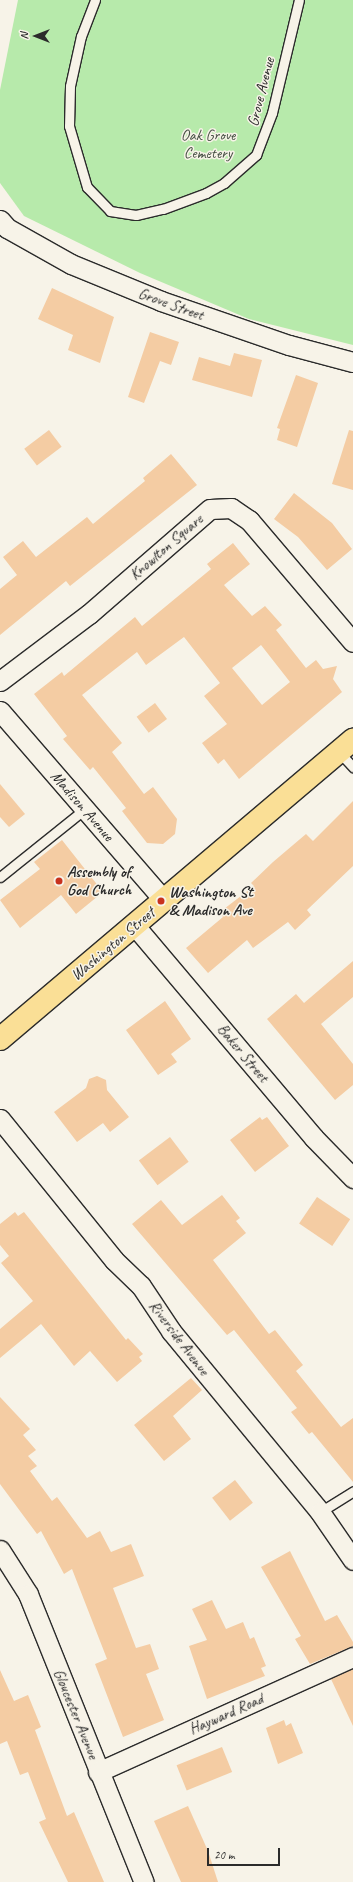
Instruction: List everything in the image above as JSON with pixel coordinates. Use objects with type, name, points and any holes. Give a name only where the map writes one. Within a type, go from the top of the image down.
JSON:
[{"type":"main road","name":"Washington Street","points":[[0,1039],[164,900],[348,753]]},
{"type":"street","name":"Grove Street","points":[[0,220],[7,228],[70,264],[161,301],[289,345],[353,362]]},
{"type":"street","name":"Knowlton Square","points":[[0,681],[89,614],[210,509],[230,508],[249,520],[353,642]]},
{"type":"street","name":"Madison Avenue","points":[[0,711],[164,900]]},
{"type":"street","name":"Baker Street","points":[[135,926],[314,1138],[353,1178]]},
{"type":"street","name":"Riverside Avenue","points":[[0,1119],[114,1260],[141,1286],[171,1331],[320,1512],[353,1560]]},
{"type":"street","name":"Gloucester Avenue","points":[[0,1550],[28,1594],[98,1772],[144,1882]]},
{"type":"street","name":"Hayward Road","points":[[98,1772],[353,1657]]},
{"type":"lane","name":"Grove Avenue","points":[[94,0],[81,36],[68,102],[68,126],[78,163],[87,187],[110,211],[123,214],[150,214],[206,192],[243,168],[256,155],[264,138],[299,0]]},
{"type":"lane","points":[[0,877],[85,809]]},
{"type":"lane","points":[[320,1512],[353,1491]]},
{"type":"green space","name":"Oak Grove Cemetery","points":[[18,0],[353,0],[353,345],[249,319],[140,273],[24,216],[0,183],[0,90]]},
{"type":"building","points":[[52,288],[114,317],[100,363],[68,350],[73,335],[38,319]]},
{"type":"building","points":[[150,332],[179,342],[171,365],[160,361],[144,403],[128,397]]},
{"type":"building","points":[[234,353],[262,360],[252,397],[192,380],[199,357],[230,366]]},
{"type":"building","points":[[296,375],[318,383],[297,447],[277,440],[280,429],[277,428]]},
{"type":"building","points":[[49,430],[62,447],[37,465],[24,449]]},
{"type":"building","points":[[349,430],[353,431],[353,490],[332,484]]},
{"type":"building","points":[[171,454],[197,485],[70,586],[66,581],[0,635],[0,589],[17,575],[3,557],[23,541],[36,557],[87,517],[93,524],[145,481],[143,478]]},
{"type":"building","points":[[294,493],[332,523],[352,549],[327,570],[298,537],[274,519]]},
{"type":"building","points":[[233,543],[250,564],[224,585],[252,616],[265,606],[282,625],[276,630],[306,668],[316,660],[323,669],[337,666],[333,679],[342,692],[239,779],[224,759],[218,764],[202,743],[227,724],[204,696],[220,683],[184,637],[146,665],[137,652],[82,695],[122,743],[112,752],[144,794],[153,787],[177,819],[175,834],[163,844],[147,843],[122,811],[126,808],[93,767],[90,770],[63,739],[67,736],[34,694],[62,672],[64,676],[135,617],[142,626],[211,569],[207,564]],"holes":[[[261,645],[290,682],[262,705],[232,668]]]},
{"type":"building","points":[[155,703],[167,719],[149,733],[137,717]]},
{"type":"building","points":[[0,784],[25,814],[9,827],[0,817]]},
{"type":"building","points":[[353,801],[353,866],[307,910],[311,915],[295,930],[288,922],[253,948],[247,940],[208,973],[186,948],[223,917],[220,912],[254,886],[251,883],[273,862],[306,834],[313,841]]},
{"type":"building","name":"Assembly of God Church","points":[[62,840],[103,892],[76,914],[61,895],[20,928],[0,900],[40,869],[34,862]]},
{"type":"building","points":[[353,961],[353,997],[321,1024],[353,1064],[353,1085],[335,1100],[267,1019],[296,994],[304,1003]]},
{"type":"building","points":[[165,1001],[191,1039],[171,1054],[177,1062],[158,1075],[126,1030]]},
{"type":"building","points":[[97,1076],[106,1080],[107,1090],[129,1117],[110,1132],[103,1123],[77,1142],[54,1112],[86,1088],[89,1079]]},
{"type":"building","points":[[260,1117],[262,1120],[267,1117],[289,1146],[255,1172],[230,1140]]},
{"type":"building","points":[[170,1137],[189,1162],[158,1185],[139,1160]]},
{"type":"building","points":[[222,1195],[240,1218],[236,1221],[246,1233],[213,1260],[269,1334],[275,1330],[303,1365],[296,1371],[341,1427],[353,1418],[353,1482],[312,1432],[309,1434],[291,1412],[297,1408],[234,1330],[227,1335],[132,1224],[161,1200],[182,1225]]},
{"type":"building","points":[[317,1197],[350,1219],[332,1246],[299,1224]]},
{"type":"building","points":[[15,1212],[18,1216],[24,1212],[126,1340],[128,1338],[143,1354],[139,1357],[142,1361],[117,1382],[90,1351],[74,1366],[41,1324],[0,1358],[0,1329],[33,1301],[1,1263],[9,1256],[0,1245],[0,1224]]},
{"type":"building","points":[[191,1378],[202,1390],[173,1416],[191,1439],[164,1461],[134,1425]]},
{"type":"building","points":[[0,1397],[30,1429],[23,1435],[36,1450],[28,1456],[37,1466],[30,1471],[52,1501],[57,1497],[87,1538],[100,1531],[111,1552],[131,1544],[144,1576],[113,1588],[136,1648],[150,1644],[159,1669],[146,1674],[164,1720],[123,1737],[95,1664],[107,1659],[72,1569],[64,1574],[41,1531],[37,1534],[0,1484]]},
{"type":"building","points":[[235,1480],[253,1503],[230,1521],[212,1498]]},
{"type":"building","points":[[290,1551],[325,1621],[337,1615],[353,1642],[353,1646],[310,1664],[295,1639],[301,1636],[261,1567]]},
{"type":"building","points":[[212,1600],[226,1629],[243,1622],[250,1639],[254,1637],[266,1666],[261,1668],[265,1676],[207,1699],[189,1646],[207,1640],[192,1609]]},
{"type":"building","points":[[353,1669],[353,1726],[331,1679]]},
{"type":"building","points":[[0,1670],[14,1701],[28,1695],[41,1727],[35,1730],[67,1816],[74,1812],[104,1882],[68,1882],[39,1822],[46,1819],[28,1772],[20,1775],[7,1741],[0,1744]]},
{"type":"building","points":[[284,1720],[286,1726],[291,1723],[303,1753],[278,1764],[266,1728]]},
{"type":"building","points":[[222,1747],[232,1772],[187,1790],[177,1765]]},
{"type":"building","points":[[188,1806],[208,1851],[218,1882],[181,1882],[154,1821]]},
{"type":"place","name":"Assembly of God Church","points":[[59,881]]},
{"type":"place","name":"Washington St & Madison Ave","points":[[161,901]]}]
